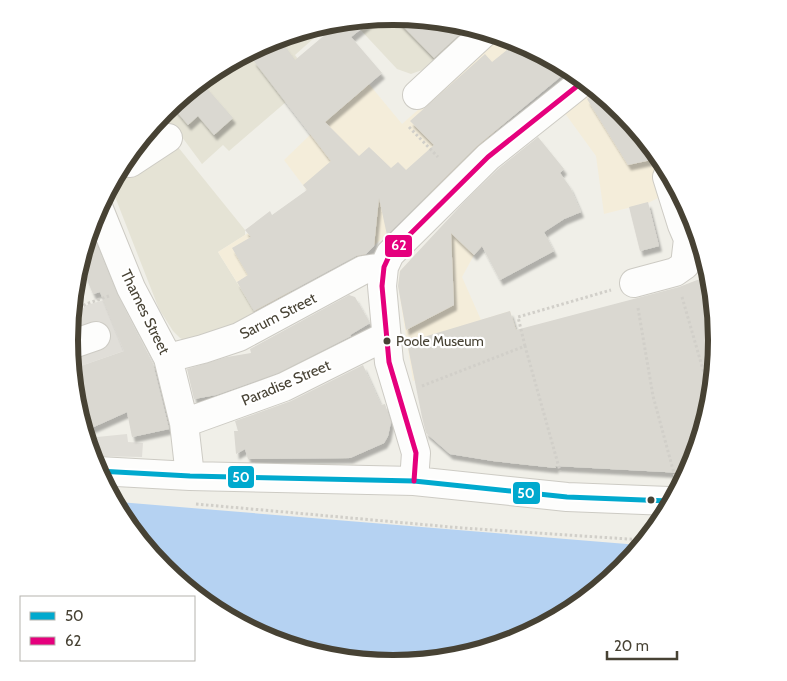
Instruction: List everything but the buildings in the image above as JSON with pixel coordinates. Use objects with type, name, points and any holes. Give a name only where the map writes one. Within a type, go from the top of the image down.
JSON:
[{"type":"street","points":[[417,95],[479,37]]},
{"type":"street","points":[[414,480],[416,453],[389,362],[382,286],[384,267],[390,254],[474,170],[579,85]]},
{"type":"street","points":[[135,160],[168,138]]},
{"type":"street","points":[[682,213],[688,228]]},
{"type":"street","name":"Thames Street","points":[[102,220],[131,288],[168,358],[184,422],[190,476]]},
{"type":"street","points":[[634,283],[675,272],[685,265],[693,241]]},
{"type":"street","name":"Sarum Street","points":[[168,358],[239,337],[363,270],[384,267]]},
{"type":"street","points":[[78,342],[96,336]]},
{"type":"street","name":"Paradise Street","points":[[184,422],[284,387],[386,336]]},
{"type":"street","points":[[107,471],[190,476],[414,480],[567,497],[671,490]]},
{"type":"path","points":[[409,126],[438,157]]},
{"type":"path","points":[[675,272],[706,381]]},
{"type":"path","points":[[567,497],[518,317],[634,283],[672,489]]},
{"type":"path","points":[[80,308],[131,288]]},
{"type":"path","points":[[398,396],[525,346]]},
{"type":"path","points":[[195,504],[462,528],[639,540]]},
{"type":"shaded area","points":[[394,25],[414,26],[462,33],[425,69],[411,74],[397,69],[358,27]]},
{"type":"shaded area","points":[[318,35],[295,55],[338,111],[286,102],[229,151],[223,145],[202,164],[176,129],[142,149],[170,117],[218,78],[273,49]]},
{"type":"shaded area","points":[[491,41],[514,49],[563,74],[498,129],[359,260],[284,160],[369,84],[402,124],[444,87]]},
{"type":"shaded area","points":[[591,94],[602,103],[631,132],[649,155],[659,178],[662,196],[648,203],[604,214],[596,156],[564,112]]},
{"type":"shaded area","points":[[178,147],[245,230],[245,235],[218,252],[256,313],[227,331],[186,341],[173,331],[159,309],[114,195],[126,173]]},
{"type":"shaded area","points":[[478,188],[497,207],[495,232],[474,255],[462,277],[481,320],[510,311],[521,343],[413,381],[398,285],[400,271]]},
{"type":"shaded area","points":[[248,233],[293,293],[256,313],[218,252]]},
{"type":"shaded area","points":[[104,300],[124,351],[80,366],[78,340],[80,310],[87,305]]},
{"type":"shaded area","points":[[127,434],[128,442],[143,443],[142,457],[100,456],[97,447],[97,437]]},
{"type":"water","points":[[123,502],[635,545],[617,564],[586,591],[551,614],[514,632],[455,650],[414,655],[373,655],[332,650],[312,645],[273,632],[236,614],[201,591],[170,564],[143,533]]},
{"type":"transit line","name":"62","points":[[414,481],[416,453],[389,362],[382,286],[384,267],[390,254],[488,157],[579,85]]},
{"type":"transit line","name":"50","points":[[107,471],[190,476],[414,481],[567,497],[665,501]]},
{"type":"place","name":"Poole Museum","points":[[387,341]]}]
